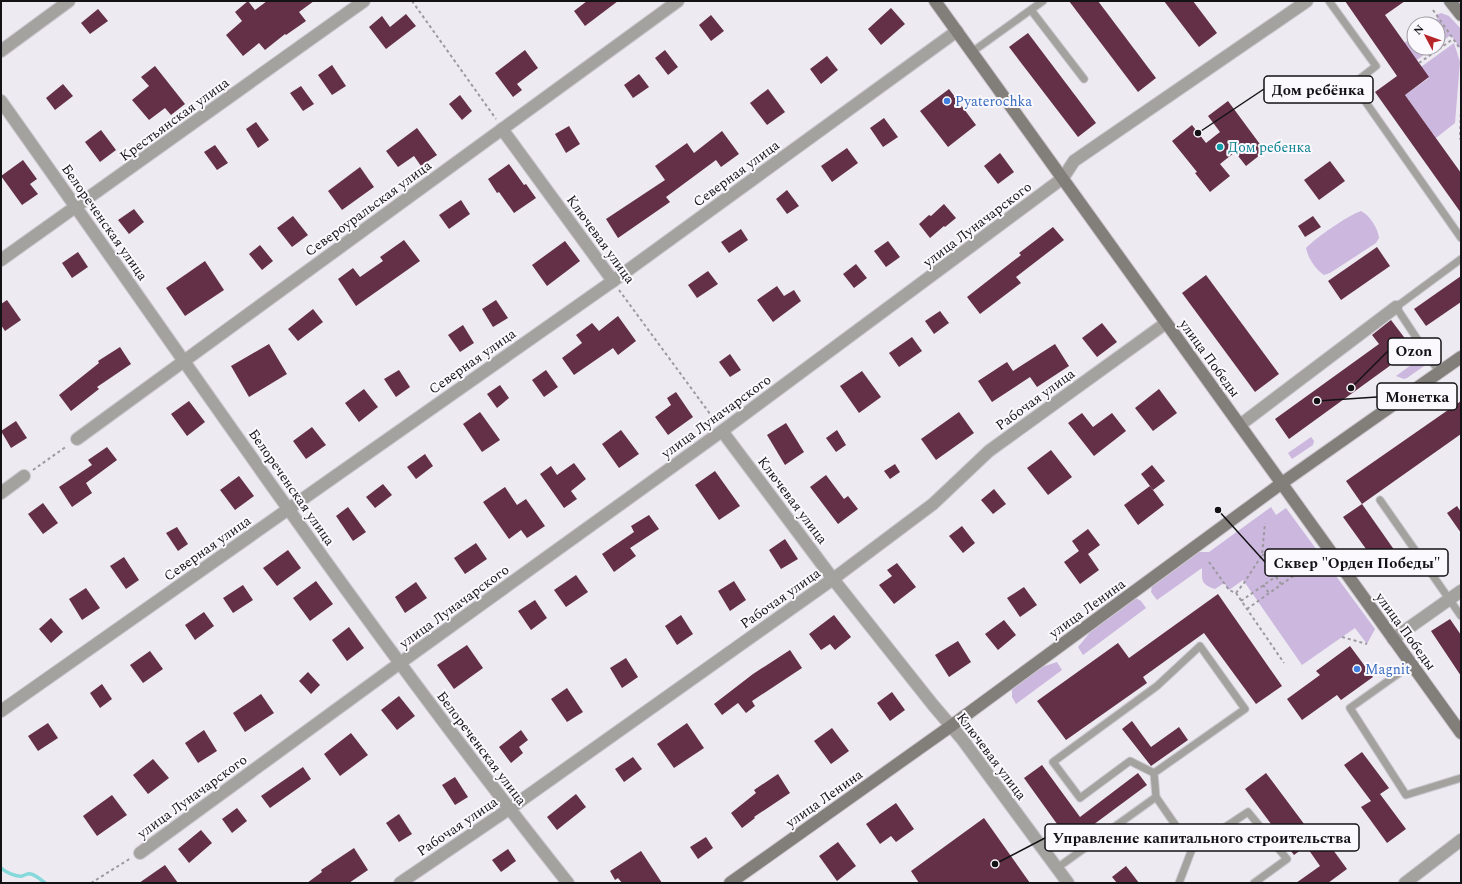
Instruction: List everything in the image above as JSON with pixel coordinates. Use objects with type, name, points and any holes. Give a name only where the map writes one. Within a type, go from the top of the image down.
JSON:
[{"type":"main road","name":"улица Победы","points":[[935,1],[1461,733]]},
{"type":"main road","points":[[1450,1],[1461,15]]},
{"type":"main road","name":"улица Ленина","points":[[730,883],[951,726],[1282,484],[1461,357]]},
{"type":"street","points":[[1,51],[69,1]]},
{"type":"street","name":"Крестьянская улица","points":[[1,260],[364,1]]},
{"type":"street","name":"Североуральская улица","points":[[77,440],[184,360],[678,1]]},
{"type":"street","name":"улица Луначарского","points":[[140,853],[722,431],[1063,178],[1074,161],[1307,1]]},
{"type":"street","name":"Северная улица","points":[[1,711],[613,281],[957,31]]},
{"type":"street","name":"Белореченская улица","points":[[1,101],[289,509],[400,663],[509,809],[568,883]]},
{"type":"street","name":"Ключевая улица","points":[[502,129],[613,281]]},
{"type":"street","points":[[1240,425],[1396,307]]},
{"type":"street","name":"Рабочая улица","points":[[400,883],[509,809],[833,579],[933,504],[989,451],[1166,323]]},
{"type":"street","name":"Ключевая улица","points":[[722,431],[833,579],[951,726],[1068,883]]},
{"type":"street","points":[[1,493],[24,476]]},
{"type":"street","points":[[1393,639],[1461,591]]},
{"type":"street","points":[[1405,883],[1461,840]]},
{"type":"lane","points":[[972,52],[1043,1]]},
{"type":"lane","points":[[1329,1],[1376,66],[1353,84],[1461,238]]},
{"type":"lane","points":[[1031,10],[1084,79]]},
{"type":"lane","points":[[1439,372],[1396,307],[1461,258]]},
{"type":"lane","points":[[1380,500],[1461,616]]},
{"type":"lane","points":[[1200,646],[1245,709],[1154,773],[1130,761],[1080,798],[1053,762],[1157,686],[1200,646]]},
{"type":"lane","points":[[1412,664],[1350,708],[1406,795],[1461,778]]},
{"type":"lane","points":[[1154,773],[1156,797],[1192,849]]},
{"type":"lane","points":[[1057,868],[1156,797]]},
{"type":"lane","points":[[1179,883],[1192,849],[1248,812],[1287,859],[1254,883]]},
{"type":"path","points":[[412,1],[502,129]]},
{"type":"path","points":[[1433,10],[1461,50]]},
{"type":"path","points":[[1419,63],[1453,39]]},
{"type":"path","points":[[1461,108],[1461,140]]},
{"type":"path","name":"Ключевая улица","points":[[613,281],[722,431]]},
{"type":"path","points":[[24,476],[77,440]]},
{"type":"path","points":[[1236,593],[1262,554],[1265,523]]},
{"type":"path","points":[[1241,601],[1305,556],[1262,554]]},
{"type":"path","points":[[1210,562],[1229,590],[1236,593],[1284,663]]},
{"type":"path","points":[[1247,609],[1310,564]]},
{"type":"path","points":[[1288,568],[1294,576]]},
{"type":"path","points":[[1276,577],[1281,584]]},
{"type":"path","points":[[1263,585],[1269,593]]},
{"type":"path","points":[[1342,637],[1367,644]]},
{"type":"path","points":[[91,883],[140,853]]},
{"type":"shaded area","points":[[1441,13],[1449,16],[1461,29],[1461,50],[1451,35],[1446,38],[1446,16],[1436,15]]},
{"type":"shaded area","points":[[1454,43],[1460,62],[1455,123],[1436,138],[1405,95],[1429,78],[1421,67],[1436,56],[1446,56],[1446,49]]},
{"type":"shaded area","points":[[1414,56],[1422,56],[1417,60]]},
{"type":"shaded area","points":[[1361,211],[1373,223],[1379,238],[1376,243],[1330,273],[1324,275],[1313,263],[1306,248],[1332,227]]},
{"type":"shaded area","points":[[1422,357],[1427,364],[1407,378],[1404,379],[1396,376]]},
{"type":"shaded area","points":[[1311,437],[1314,441],[1313,445],[1292,459],[1288,453]]},
{"type":"shaded area","points":[[1271,507],[1276,515],[1286,508],[1375,629],[1367,644],[1355,628],[1302,665],[1243,580],[1229,590],[1224,583],[1215,589],[1203,582],[1202,568],[1157,600],[1151,592],[1152,585],[1197,552],[1209,552]]},
{"type":"shaded area","points":[[1136,598],[1141,601],[1146,608],[1083,655],[1078,647],[1092,630]]},
{"type":"shaded area","points":[[1057,662],[1062,670],[1016,704],[1012,697],[1012,688],[1039,668]]},
{"type":"building","points":[[248,1],[255,10],[267,1],[314,1],[299,12],[306,21],[286,35],[285,34],[265,50],[259,43],[243,56],[226,35],[242,21],[235,12]]},
{"type":"building","points":[[587,1],[618,1],[585,26],[574,11]]},
{"type":"building","points":[[1069,1],[1098,1],[1156,78],[1138,92]]},
{"type":"building","points":[[1164,1],[1193,1],[1217,33],[1199,47]]},
{"type":"building","points":[[1345,1],[1405,1],[1385,15],[1406,45],[1406,56],[1414,56],[1429,77],[1405,95],[1461,173],[1461,213],[1375,92],[1397,76]]},
{"type":"building","points":[[891,8],[905,24],[881,45],[868,29]]},
{"type":"building","points":[[98,9],[108,21],[90,34],[81,23]]},
{"type":"building","points":[[406,14],[416,26],[386,49],[369,27],[382,16],[390,27]]},
{"type":"building","points":[[711,15],[724,31],[711,41],[699,25]]},
{"type":"building","points":[[1028,33],[1096,123],[1078,137],[1009,47]]},
{"type":"building","points":[[525,50],[538,68],[517,84],[522,90],[513,97],[495,73]]},
{"type":"building","points":[[665,50],[678,67],[668,75],[655,58]]},
{"type":"building","points":[[827,56],[838,70],[821,84],[810,69]]},
{"type":"building","points":[[332,65],[346,86],[332,95],[318,75]]},
{"type":"building","points":[[155,66],[185,104],[171,115],[165,108],[149,120],[132,100],[149,86],[141,77]]},
{"type":"building","points":[[639,74],[649,87],[633,98],[624,85]]},
{"type":"building","points":[[63,84],[73,96],[55,110],[46,98]]},
{"type":"building","points":[[301,86],[314,104],[303,111],[290,93]]},
{"type":"building","points":[[768,89],[785,112],[767,125],[750,103]]},
{"type":"building","points":[[949,89],[976,125],[948,147],[920,111]]},
{"type":"building","points":[[460,95],[472,111],[462,120],[449,104]]},
{"type":"building","name":"Дом ребенка","points":[[1228,101],[1265,151],[1246,166],[1235,152],[1220,164],[1230,176],[1210,192],[1195,173],[1197,172],[1172,141],[1192,125],[1206,143],[1220,132],[1208,116]]},
{"type":"building","points":[[884,118],[898,137],[883,147],[870,128]]},
{"type":"building","points":[[256,122],[269,140],[258,148],[246,129]]},
{"type":"building","points":[[569,126],[580,144],[566,153],[555,134]]},
{"type":"building","points":[[417,128],[437,155],[421,166],[414,156],[398,167],[386,151]]},
{"type":"building","points":[[101,130],[116,150],[100,162],[85,142]]},
{"type":"building","points":[[722,131],[739,154],[721,167],[716,160],[666,197],[670,202],[618,238],[606,219],[665,180],[655,166],[687,143],[694,153]]},
{"type":"building","points":[[215,145],[228,163],[217,170],[204,152]]},
{"type":"building","points":[[847,148],[858,163],[832,182],[821,166]]},
{"type":"building","points":[[1000,153],[1014,172],[998,184],[984,166]]},
{"type":"building","points":[[23,160],[37,179],[30,184],[38,194],[22,205],[1,176]]},
{"type":"building","points":[[1330,161],[1345,181],[1319,200],[1304,180]]},
{"type":"building","points":[[509,164],[524,185],[526,184],[536,198],[514,213],[499,192],[497,193],[488,179]]},
{"type":"building","points":[[360,167],[374,187],[342,210],[328,191]]},
{"type":"building","points":[[787,190],[799,206],[787,214],[776,199]]},
{"type":"building","points":[[461,200],[470,214],[449,229],[439,215]]},
{"type":"building","points":[[944,204],[956,218],[930,238],[919,224],[929,215],[931,216]]},
{"type":"building","points":[[134,209],[144,222],[129,234],[118,220]]},
{"type":"building","points":[[293,216],[308,235],[292,247],[277,228]]},
{"type":"building","points":[[1313,216],[1321,227],[1305,237],[1298,226]]},
{"type":"building","points":[[1053,227],[1064,240],[1016,277],[1021,283],[980,314],[967,297],[1021,255],[1019,253]]},
{"type":"building","points":[[741,229],[748,240],[729,253],[721,242]]},
{"type":"building","points":[[404,240],[420,261],[356,306],[338,279],[353,268],[360,277],[383,261],[380,257]]},
{"type":"building","points":[[565,241],[580,261],[547,286],[532,265]]},
{"type":"building","points":[[888,241],[900,257],[886,267],[874,251]]},
{"type":"building","points":[[260,245],[273,261],[262,270],[249,254]]},
{"type":"building","points":[[1377,247],[1390,266],[1341,300],[1328,281]]},
{"type":"building","points":[[78,252],[88,267],[72,278],[62,263]]},
{"type":"building","points":[[205,261],[224,290],[185,316],[166,288]]},
{"type":"building","points":[[856,264],[867,278],[854,288],[843,274]]},
{"type":"building","points":[[708,271],[718,284],[697,298],[688,285]]},
{"type":"building","points":[[1206,275],[1279,374],[1255,392],[1182,293]]},
{"type":"building","points":[[1461,276],[1461,302],[1426,326],[1414,309]]},
{"type":"building","points":[[777,286],[784,296],[794,290],[801,301],[773,322],[757,300]]},
{"type":"building","points":[[7,300],[21,320],[5,331],[1,325],[1,304]]},
{"type":"building","points":[[496,300],[508,318],[493,327],[482,309]]},
{"type":"building","points":[[313,309],[323,322],[298,341],[288,329]]},
{"type":"building","points":[[940,311],[949,323],[934,334],[925,321]]},
{"type":"building","points":[[618,316],[636,341],[618,355],[613,348],[574,375],[562,358],[582,343],[576,335],[592,323],[599,331]]},
{"type":"building","points":[[1391,320],[1413,349],[1289,439],[1275,419],[1379,344],[1372,335]]},
{"type":"building","points":[[1102,323],[1117,342],[1097,357],[1082,338]]},
{"type":"building","points":[[463,325],[474,343],[460,352],[448,335]]},
{"type":"building","points":[[912,337],[922,351],[899,367],[889,353]]},
{"type":"building","points":[[269,344],[287,374],[249,397],[231,366]]},
{"type":"building","points":[[1055,344],[1069,366],[1037,387],[1030,377],[992,402],[978,381],[1007,362],[1013,371]]},
{"type":"building","points":[[120,347],[131,364],[97,387],[99,389],[71,411],[59,395],[99,363],[98,361]]},
{"type":"building","points":[[730,354],[741,370],[730,377],[719,362]]},
{"type":"building","points":[[399,370],[410,387],[396,397],[384,379]]},
{"type":"building","points":[[546,370],[558,387],[544,397],[532,380]]},
{"type":"building","points":[[862,371],[881,397],[859,413],[840,386]]},
{"type":"building","points":[[500,385],[509,398],[497,408],[487,394]]},
{"type":"building","points":[[364,389],[378,407],[359,422],[345,403]]},
{"type":"building","points":[[1159,389],[1177,413],[1153,431],[1135,408]]},
{"type":"building","points":[[676,392],[693,417],[668,435],[655,417],[671,405],[667,398]]},
{"type":"building","points":[[189,401],[205,422],[187,436],[171,414]]},
{"type":"building","points":[[1461,401],[1461,434],[1362,504],[1346,481]]},
{"type":"building","points":[[480,412],[500,440],[482,452],[463,424]]},
{"type":"building","points":[[959,412],[974,433],[936,460],[921,439]]},
{"type":"building","points":[[1082,413],[1093,427],[1112,413],[1126,431],[1094,456],[1068,423]]},
{"type":"building","points":[[16,421],[27,438],[11,448],[1,431]]},
{"type":"building","points":[[786,423],[804,452],[785,465],[767,435]]},
{"type":"building","points":[[312,427],[326,445],[306,459],[293,441]]},
{"type":"building","points":[[621,430],[639,454],[619,468],[602,444]]},
{"type":"building","points":[[837,430],[846,445],[836,452],[826,438]]},
{"type":"building","points":[[107,447],[117,460],[86,483],[92,493],[72,507],[59,487],[92,465],[88,460]]},
{"type":"building","points":[[1051,450],[1072,477],[1048,495],[1027,468]]},
{"type":"building","points":[[425,454],[433,466],[416,479],[407,467]]},
{"type":"building","points":[[574,463],[586,479],[571,491],[577,499],[564,508],[540,474],[551,466],[557,475]]},
{"type":"building","points":[[895,464],[900,472],[890,479],[884,471]]},
{"type":"building","points":[[1152,465],[1165,481],[1153,490],[1141,474]]},
{"type":"building","points":[[715,471],[740,506],[719,520],[695,485]]},
{"type":"building","points":[[826,475],[844,499],[848,496],[858,509],[838,524],[810,487]]},
{"type":"building","points":[[239,476],[254,496],[235,510],[220,490]]},
{"type":"building","points":[[383,484],[392,495],[375,508],[366,497]]},
{"type":"building","points":[[1150,486],[1164,505],[1138,525],[1124,505]]},
{"type":"building","points":[[505,487],[517,505],[526,499],[545,526],[527,538],[521,530],[509,539],[483,502]]},
{"type":"building","points":[[994,489],[1006,504],[993,514],[981,500]]},
{"type":"building","points":[[43,503],[58,523],[43,534],[28,514]]},
{"type":"building","points":[[1362,504],[1402,561],[1384,574],[1343,517]]},
{"type":"building","points":[[1457,506],[1461,512],[1461,533],[1447,513]]},
{"type":"building","points":[[348,507],[366,532],[353,541],[336,516]]},
{"type":"building","points":[[649,515],[659,529],[630,548],[636,556],[614,572],[602,554],[634,532],[631,526]]},
{"type":"building","points":[[962,526],[975,543],[963,553],[949,536]]},
{"type":"building","points":[[177,527],[188,544],[178,551],[166,533]]},
{"type":"building","points":[[1088,529],[1100,545],[1088,554],[1099,570],[1080,584],[1064,562],[1079,551],[1072,541]]},
{"type":"building","points":[[785,539],[798,559],[781,569],[769,550]]},
{"type":"building","points":[[476,543],[487,559],[465,574],[454,558]]},
{"type":"building","points":[[288,550],[301,568],[277,586],[263,568]]},
{"type":"building","points":[[124,557],[139,580],[126,589],[110,566]]},
{"type":"building","points":[[897,563],[916,587],[894,604],[879,585],[892,576],[887,570]]},
{"type":"building","points":[[576,575],[588,592],[566,607],[554,590]]},
{"type":"building","points":[[316,581],[333,604],[310,621],[293,598]]},
{"type":"building","points":[[734,581],[746,600],[730,611],[718,591]]},
{"type":"building","points":[[416,582],[427,598],[405,613],[395,597]]},
{"type":"building","points":[[243,585],[253,600],[233,613],[223,598]]},
{"type":"building","points":[[1024,587],[1037,605],[1020,617],[1007,598]]},
{"type":"building","points":[[86,588],[100,608],[82,620],[69,599]]},
{"type":"building","points":[[1218,594],[1282,686],[1256,704],[1204,633],[1143,677],[1147,683],[1066,740],[1037,701],[1118,643],[1129,658]]},
{"type":"building","points":[[535,600],[547,618],[531,630],[518,611]]},
{"type":"building","points":[[204,612],[214,626],[195,640],[185,625]]},
{"type":"building","points":[[681,615],[693,634],[677,645],[665,626]]},
{"type":"building","points":[[834,615],[851,637],[835,650],[830,644],[821,650],[809,634]]},
{"type":"building","points":[[51,618],[63,632],[51,643],[39,629]]},
{"type":"building","points":[[1450,619],[1461,635],[1461,676],[1431,631]]},
{"type":"building","points":[[1004,620],[1016,635],[998,650],[985,634]]},
{"type":"building","points":[[349,627],[364,648],[347,661],[332,640]]},
{"type":"building","points":[[958,641],[971,662],[949,677],[935,655]]},
{"type":"building","points":[[467,645],[483,668],[454,689],[437,665]]},
{"type":"building","points":[[1350,646],[1373,677],[1341,700],[1337,695],[1302,720],[1287,699],[1320,675],[1316,671]]},
{"type":"building","points":[[790,650],[802,668],[752,701],[755,706],[746,713],[738,703],[722,715],[714,704],[753,674]]},
{"type":"building","points":[[150,651],[163,669],[143,683],[130,665]]},
{"type":"building","points":[[626,658],[638,677],[622,688],[610,668]]},
{"type":"building","points":[[308,672],[320,685],[311,694],[299,681]]},
{"type":"building","points":[[102,684],[112,699],[100,708],[90,693]]},
{"type":"building","points":[[567,688],[583,712],[567,722],[551,699]]},
{"type":"building","points":[[892,692],[905,710],[890,721],[877,703]]},
{"type":"building","points":[[261,694],[274,713],[245,732],[233,713]]},
{"type":"building","points":[[399,696],[415,716],[397,730],[381,710]]},
{"type":"building","points":[[1132,721],[1151,747],[1179,727],[1188,740],[1151,766],[1122,729]]},
{"type":"building","points":[[48,723],[58,738],[38,751],[28,736]]},
{"type":"building","points":[[687,723],[704,748],[674,768],[657,744]]},
{"type":"building","points":[[832,728],[849,751],[831,764],[814,741]]},
{"type":"building","points":[[204,730],[217,751],[198,763],[185,743]]},
{"type":"building","points":[[521,730],[528,740],[519,747],[523,753],[511,763],[499,747]]},
{"type":"building","points":[[351,733],[368,755],[340,776],[324,754]]},
{"type":"building","points":[[1362,752],[1389,788],[1380,794],[1406,829],[1387,843],[1361,807],[1371,801],[1344,765]]},
{"type":"building","points":[[633,757],[642,769],[624,782],[615,769]]},
{"type":"building","points":[[153,759],[169,778],[148,794],[133,775]]},
{"type":"building","points":[[1042,765],[1080,817],[1138,773],[1147,785],[1070,842],[1024,778]]},
{"type":"building","points":[[303,767],[311,779],[270,808],[261,796]]},
{"type":"building","points":[[1266,773],[1322,848],[1328,843],[1347,869],[1328,883],[1296,883],[1320,866],[1306,846],[1294,855],[1245,789]]},
{"type":"building","points":[[778,774],[790,793],[754,817],[755,818],[742,828],[731,813],[756,793],[754,790]]},
{"type":"building","points":[[455,777],[468,797],[455,805],[442,785]]},
{"type":"building","points":[[576,794],[586,807],[557,830],[547,817]]},
{"type":"building","points":[[112,795],[127,815],[97,836],[83,816]]},
{"type":"building","points":[[896,803],[914,829],[896,842],[891,836],[880,844],[866,824]]},
{"type":"building","points":[[237,808],[247,821],[232,833],[222,819]]},
{"type":"building","points":[[399,814],[412,834],[399,842],[386,823]]},
{"type":"building","points":[[984,818],[1030,883],[919,883],[911,871]]},
{"type":"building","points":[[201,830],[212,843],[189,863],[178,849]]},
{"type":"building","points":[[706,837],[713,848],[698,859],[690,847]]},
{"type":"building","points":[[838,842],[856,866],[837,881],[819,856]]},
{"type":"building","points":[[354,848],[368,870],[349,883],[307,883],[322,872],[321,870]]},
{"type":"building","points":[[508,849],[516,861],[501,872],[492,860]]},
{"type":"building","points":[[641,851],[662,883],[622,883],[618,878],[615,880],[610,871]]},
{"type":"building","points":[[165,865],[178,883],[139,883]]},
{"type":"building","points":[[1126,866],[1139,883],[1117,883],[1112,877]]},
{"type":"waterway","points":[[1,868],[16,876],[28,874],[33,875],[45,883]]},
{"type":"place","name":"Pyaterochka","points":[[947,101]]},
{"type":"place","name":"Дом ребёнка","points":[[1198,133]]},
{"type":"place","name":"Дом ребенка","points":[[1220,147]]},
{"type":"place","name":"Ozon","points":[[1351,388]]},
{"type":"place","name":"Монетка","points":[[1317,401]]},
{"type":"place","name":"Сквер \"Орден Победы\"","points":[[1218,510]]},
{"type":"place","name":"Magnit","points":[[1357,669]]},
{"type":"place","name":"Управление капитального строительства","points":[[995,864]]}]
